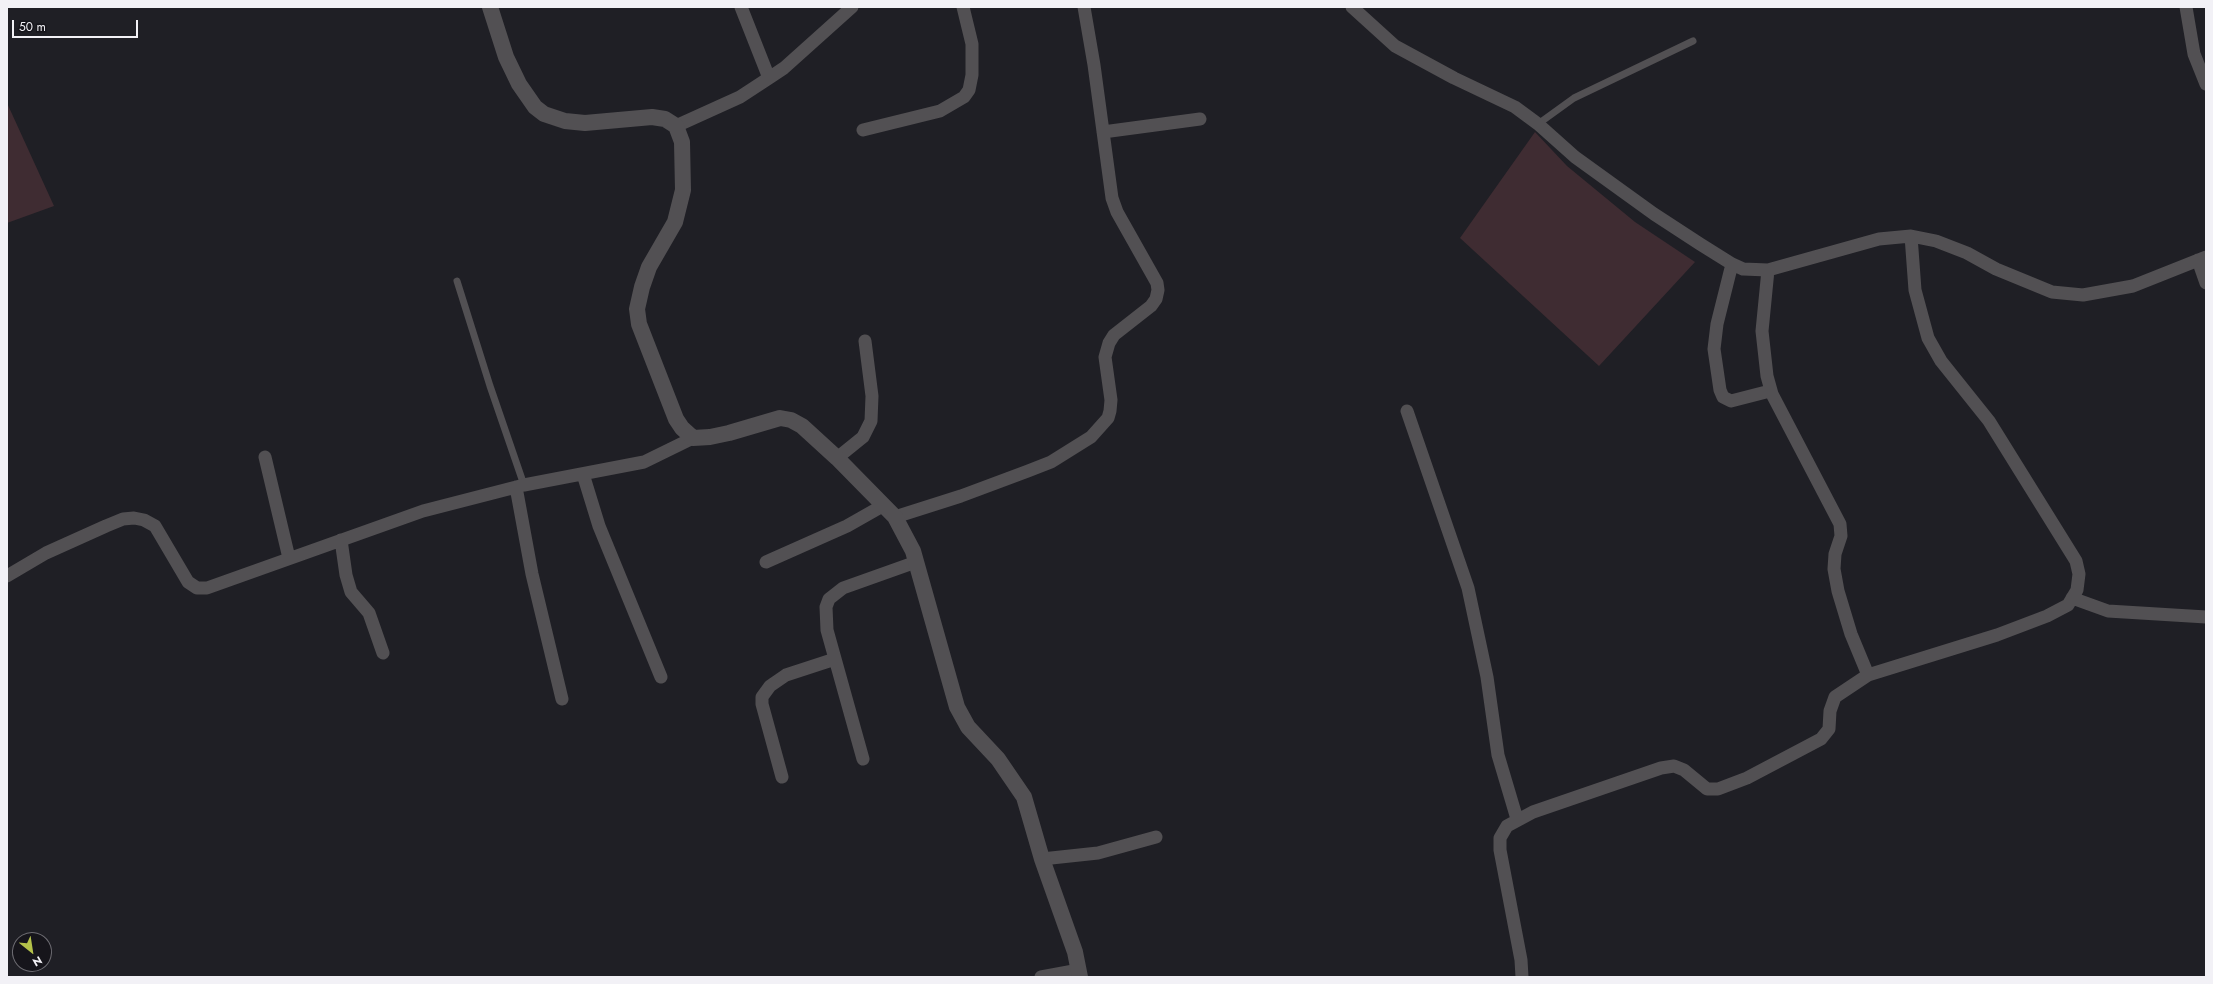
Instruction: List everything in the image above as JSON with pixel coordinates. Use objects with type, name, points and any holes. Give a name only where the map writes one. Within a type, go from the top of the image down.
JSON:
[{"type":"street","points":[[490,7],[506,57],[519,84],[535,107],[544,114],[565,121],[585,123],[652,117],[665,119],[676,126],[682,142],[683,190],[675,222],[649,267],[642,287],[637,309],[638,324],[676,419],[682,428],[693,438]]},
{"type":"street","points":[[741,7],[769,78]]},
{"type":"street","points":[[676,126],[740,97],[784,68],[852,7]]},
{"type":"street","points":[[863,130],[940,111],[964,97],[968,90],[972,75],[972,44],[963,7]]},
{"type":"street","points":[[895,517],[961,496],[1051,462],[1091,437],[1108,418],[1111,400],[1105,357],[1108,344],[1114,335],[1151,306],[1158,290],[1117,212],[1112,198],[1084,7]]},
{"type":"street","points":[[1352,7],[1395,46],[1454,78],[1515,108],[1538,124],[1575,157],[1654,214],[1732,264],[1744,269],[1768,270],[1879,239],[1911,236],[1936,241],[1996,269],[2052,292],[2083,295],[2132,286],[2202,259],[2206,283]]},
{"type":"street","points":[[2186,7],[2194,54],[2206,84]]},
{"type":"street","points":[[1103,132],[1200,119]]},
{"type":"street","points":[[1522,977],[1521,960],[1500,850],[1500,838],[1507,826],[1517,819],[1661,768],[1674,766],[1684,770],[1707,789],[1718,789],[1726,786],[1821,739],[1829,729],[1830,711],[1835,697],[1868,675],[1997,635],[2048,616],[2068,605],[2077,590],[2078,574],[2076,561],[1989,421],[1941,361],[1928,338],[1915,290],[1911,236]]},
{"type":"street","points":[[1732,264],[1718,317],[1714,349],[1720,390],[1723,397],[1731,401],[1770,390]]},
{"type":"street","points":[[1768,270],[1762,331],[1766,376],[1770,390],[1840,524],[1841,536],[1835,554],[1834,569],[1838,591],[1851,634],[1868,675]]},
{"type":"street","points":[[837,458],[863,437],[871,421],[872,396],[865,341]]},
{"type":"street","points":[[1408,411],[1468,588],[1487,676],[1498,755],[1517,819]]},
{"type":"street","points":[[7,576],[46,553],[123,519],[134,518],[144,520],[155,526],[188,582],[197,588],[207,588],[423,511],[520,486],[644,462],[693,438],[710,437],[729,433],[780,418],[791,420],[802,426],[837,458],[895,517],[913,551],[957,707],[968,727],[998,759],[1024,797],[1042,859],[1075,952],[1079,974],[1041,977]]},
{"type":"street","points":[[265,457],[289,558]]},
{"type":"street","points":[[583,474],[599,526],[661,677]]},
{"type":"street","points":[[520,486],[532,574],[562,699]]},
{"type":"street","points":[[766,562],[847,526],[884,506]]},
{"type":"street","points":[[341,540],[346,575],[351,592],[369,613],[383,653]]},
{"type":"street","points":[[863,759],[827,630],[826,607],[829,599],[843,588],[916,562]]},
{"type":"street","points":[[2072,598],[2108,611],[2206,617]]},
{"type":"street","points":[[782,776],[762,704],[762,697],[770,686],[786,675],[835,659]]},
{"type":"street","points":[[1042,859],[1098,853],[1156,837]]},
{"type":"lane","points":[[1538,124],[1574,98],[1692,41]]},
{"type":"lane","points":[[457,281],[520,486]]},
{"type":"shaded area","points":[[7,103],[54,206],[7,223]]},
{"type":"shaded area","points":[[1535,132],[1567,166],[1635,222],[1695,262],[1599,366],[1460,238]]}]
